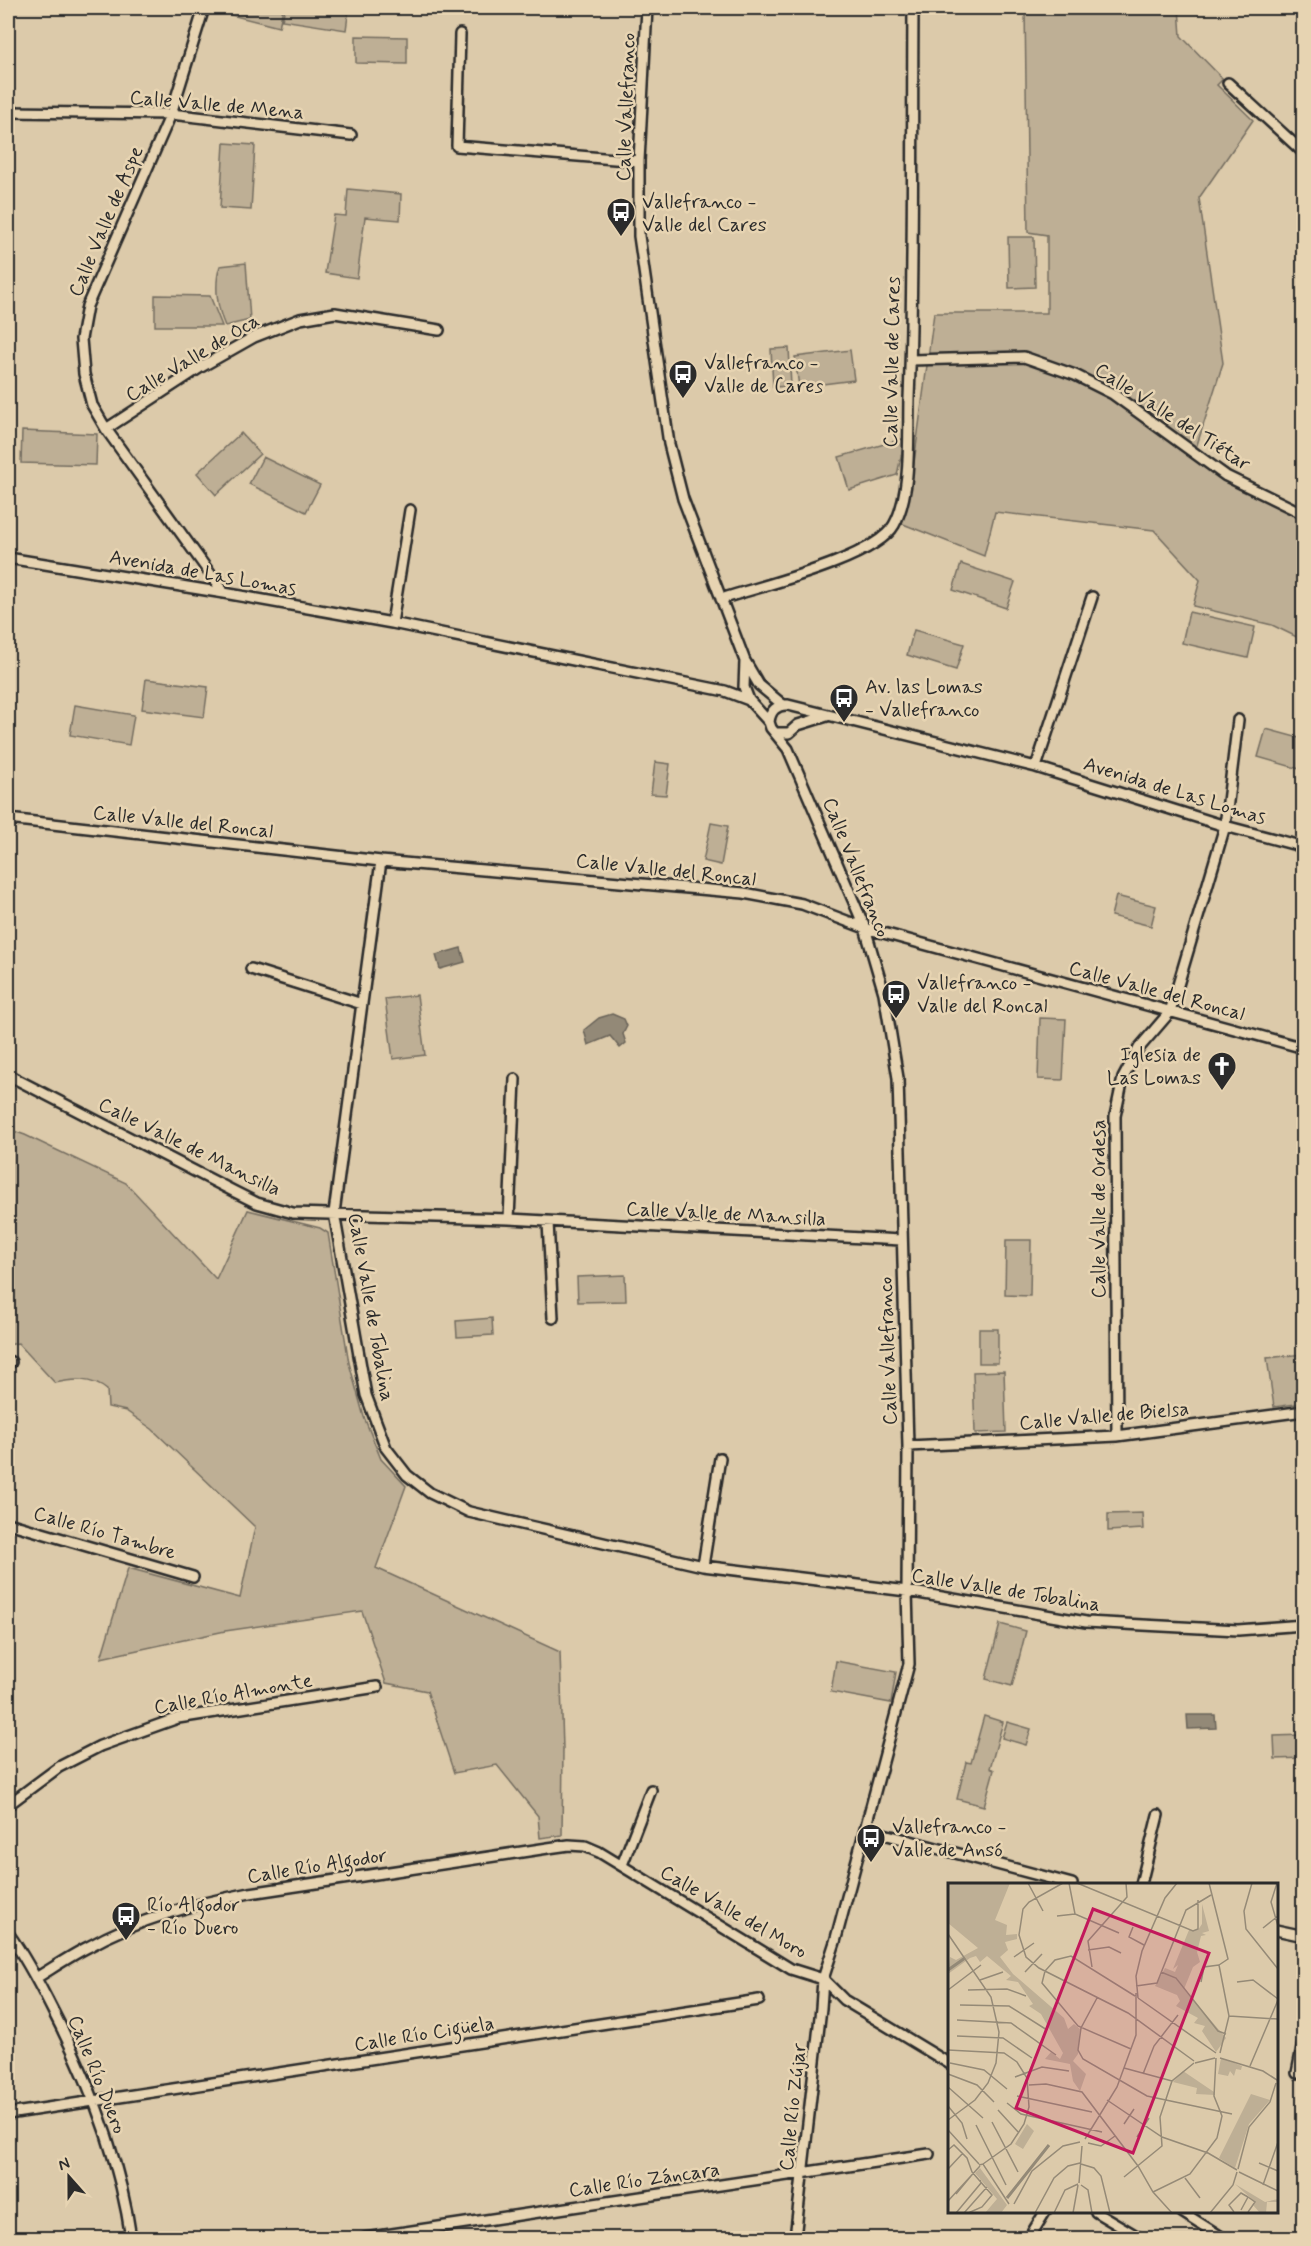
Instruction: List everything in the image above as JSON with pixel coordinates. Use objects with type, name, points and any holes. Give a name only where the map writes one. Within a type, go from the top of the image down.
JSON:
[{"type":"street","name":"Calle Valle de Aspe","points":[[204,8],[171,114],[87,306],[81,339],[84,374],[92,405],[106,429],[224,593]]},
{"type":"street","name":"Calle Vallefranco","points":[[647,8],[639,161],[639,236],[669,444],[683,499],[745,661],[759,685],[785,705]]},
{"type":"street","name":"Calle Valle de Cares","points":[[721,599],[833,563],[874,545],[894,525],[906,489],[911,360],[913,8]]},
{"type":"street","points":[[460,34],[457,146],[639,161]]},
{"type":"street","points":[[1228,83],[1304,153]]},
{"type":"street","name":"Calle Valle de Mena","points":[[8,112],[171,114],[351,135]]},
{"type":"street","name":"Calle Valle de Oca","points":[[106,429],[201,367],[245,342],[300,319],[334,313],[439,330]]},
{"type":"street","name":"Calle Valle del Tiétar","points":[[911,360],[1024,357],[1075,375],[1113,393],[1226,476],[1304,514]]},
{"type":"street","points":[[392,623],[410,510]]},
{"type":"street","name":"Avenida de Las Lomas","points":[[8,558],[392,623],[725,691],[749,700]]},
{"type":"street","points":[[1036,767],[1092,597]]},
{"type":"street","name":"Calle Vallefranco","points":[[745,661],[744,687],[749,700],[769,722]]},
{"type":"street","points":[[744,687],[759,685]]},
{"type":"street","name":"Avenida de Las Lomas","points":[[725,691],[744,687]]},
{"type":"street","points":[[798,725],[797,713],[785,705],[772,711],[769,722],[776,734],[789,733],[798,725],[827,716]]},
{"type":"street","name":"Avenida de Las Lomas","points":[[785,705],[1036,767],[1225,826],[1304,847]]},
{"type":"street","name":"Calle Valle de Ordesa","points":[[1117,1436],[1115,1116],[1123,1077],[1139,1048],[1170,1012],[1225,826],[1238,720]]},
{"type":"street","name":"Calle Vallefranco","points":[[776,734],[788,749],[865,928],[884,993],[898,1078],[908,1446],[909,1664],[835,1942],[822,1979]]},
{"type":"street","name":"Calle Valle del Roncal","points":[[8,819],[381,861],[744,893],[802,904],[865,928],[1304,1048]]},
{"type":"street","name":"Calle Valle de Tobalina","points":[[381,861],[334,1213],[366,1395],[386,1449],[407,1475],[430,1493],[469,1512],[703,1566],[907,1591],[1086,1622],[1238,1630],[1304,1625]]},
{"type":"street","points":[[251,969],[362,1004]]},
{"type":"street","name":"Calle Valle de Mansilla","points":[[8,1075],[257,1203],[293,1214],[334,1213],[509,1219],[901,1240]]},
{"type":"street","points":[[509,1219],[515,1079]]},
{"type":"street","points":[[548,1222],[553,1318]]},
{"type":"street","name":"Calle Valle de Bielsa","points":[[908,1446],[1117,1436],[1304,1411]]},
{"type":"street","points":[[703,1566],[720,1458]]},
{"type":"street","name":"Calle Río Tambre","points":[[8,1522],[193,1577]]},
{"type":"street","name":"Calle Río Almonte","points":[[8,1805],[59,1767],[100,1746],[160,1723],[178,1718],[377,1687]]},
{"type":"street","points":[[622,1865],[651,1790]]},
{"type":"street","points":[[1141,1883],[1158,1815]]},
{"type":"street","points":[[865,1828],[1068,1883]]},
{"type":"street","name":"Calle Valle del Moro","points":[[548,1848],[569,1845],[585,1846],[622,1865],[791,1969],[822,1979],[844,2000],[948,2063]]},
{"type":"street","name":"Calle Río Algodor","points":[[36,1978],[89,1946],[124,1929],[201,1902],[548,1848]]},
{"type":"street","points":[[1278,1930],[1304,1936]]},
{"type":"street","name":"Calle Río Duero","points":[[8,1934],[36,1978],[69,2042],[94,2101],[122,2188],[131,2238]]},
{"type":"street","name":"Calle Río Zújar","points":[[795,2238],[822,1979]]},
{"type":"street","name":"Calle Río Cigüela","points":[[8,2114],[759,2000]]},
{"type":"street","points":[[1297,2073],[1304,2038]]},
{"type":"street","name":"Calle Río Záncara","points":[[364,2238],[929,2154]]},
{"type":"street","points":[[1029,2238],[1044,2213]]},
{"type":"street","points":[[1098,2213],[1140,2238]]},
{"type":"street","points":[[1185,2213],[1223,2238]]},
{"type":"shaded area","points":[[225,8],[283,8],[279,27],[223,13]]},
{"type":"shaded area","points":[[285,8],[349,8],[346,30],[282,20]]},
{"type":"shaded area","points":[[1025,8],[1179,8],[1181,36],[1223,79],[1217,85],[1253,120],[1199,198],[1223,363],[1196,448],[1236,475],[1303,510],[1303,640],[1272,625],[1193,606],[1200,580],[1154,530],[995,512],[984,556],[898,522],[911,485],[934,313],[1047,313],[1047,235],[1028,232]]},
{"type":"shaded area","points":[[356,36],[407,37],[407,64],[356,63]]},
{"type":"shaded area","points":[[224,143],[255,145],[251,210],[220,208]]},
{"type":"shaded area","points":[[348,189],[401,194],[400,220],[365,217],[357,278],[325,273],[334,215],[346,216]]},
{"type":"shaded area","points":[[1008,237],[1034,237],[1035,287],[1009,288]]},
{"type":"shaded area","points":[[246,263],[250,320],[225,326],[217,296],[220,266]]},
{"type":"shaded area","points":[[155,295],[210,296],[222,326],[155,326]]},
{"type":"shaded area","points":[[789,348],[791,386],[773,387],[771,349]]},
{"type":"shaded area","points":[[850,350],[854,380],[799,387],[795,357]]},
{"type":"shaded area","points":[[22,431],[97,434],[96,465],[21,463]]},
{"type":"shaded area","points":[[241,433],[260,454],[216,495],[197,473]]},
{"type":"shaded area","points":[[905,438],[897,475],[849,490],[839,457]]},
{"type":"shaded area","points":[[263,457],[320,485],[306,512],[249,484]]},
{"type":"shaded area","points":[[961,564],[1015,582],[1006,608],[953,590]]},
{"type":"shaded area","points":[[1189,612],[1255,627],[1248,658],[1182,643]]},
{"type":"shaded area","points":[[914,630],[964,644],[956,670],[907,655]]},
{"type":"shaded area","points":[[146,679],[208,687],[204,717],[142,709]]},
{"type":"shaded area","points":[[75,705],[134,715],[129,745],[70,735]]},
{"type":"shaded area","points":[[1266,729],[1303,739],[1303,770],[1258,757]]},
{"type":"shaded area","points":[[655,762],[670,764],[666,795],[651,794]]},
{"type":"shaded area","points":[[711,823],[728,826],[721,865],[703,861]]},
{"type":"shaded area","points":[[1116,896],[1156,906],[1151,926],[1111,916]]},
{"type":"shaded area","points":[[461,948],[465,962],[440,969],[436,955]]},
{"type":"shaded area","points":[[417,995],[425,1055],[393,1059],[385,999]]},
{"type":"shaded area","points":[[612,1014],[624,1019],[627,1026],[623,1034],[626,1043],[620,1048],[610,1036],[588,1045],[584,1030],[599,1018]]},
{"type":"shaded area","points":[[1040,1018],[1066,1019],[1063,1080],[1038,1079]]},
{"type":"shaded area","points":[[8,1129],[126,1183],[216,1279],[248,1210],[320,1228],[328,1233],[349,1363],[364,1417],[381,1459],[406,1486],[376,1568],[560,1652],[563,1749],[562,1835],[540,1838],[538,1816],[497,1765],[454,1773],[427,1691],[386,1683],[362,1611],[225,1631],[101,1658],[128,1568],[240,1598],[255,1527],[152,1429],[126,1411],[108,1407],[107,1390],[95,1383],[82,1380],[55,1383],[18,1343],[8,1345]]},
{"type":"shaded area","points":[[1006,1240],[1031,1240],[1030,1296],[1005,1295]]},
{"type":"shaded area","points":[[625,1275],[626,1301],[578,1302],[577,1277]]},
{"type":"shaded area","points":[[492,1318],[493,1335],[457,1337],[456,1321]]},
{"type":"shaded area","points":[[979,1329],[998,1329],[998,1363],[979,1363]]},
{"type":"shaded area","points":[[1303,1354],[1303,1403],[1274,1407],[1267,1358]]},
{"type":"shaded area","points":[[1004,1371],[1006,1432],[975,1433],[973,1372]]},
{"type":"shaded area","points":[[1142,1513],[1143,1529],[1108,1531],[1108,1514]]},
{"type":"shaded area","points":[[1000,1624],[1026,1631],[1012,1686],[986,1679]]},
{"type":"shaded area","points":[[836,1661],[896,1672],[891,1703],[831,1692]]},
{"type":"shaded area","points":[[1187,1715],[1215,1715],[1216,1728],[1188,1729]]},
{"type":"shaded area","points":[[984,1716],[1003,1722],[990,1768],[994,1770],[984,1806],[957,1799],[966,1762],[971,1763]]},
{"type":"shaded area","points":[[1007,1722],[1031,1729],[1026,1745],[1002,1738]]},
{"type":"shaded area","points":[[1303,1735],[1303,1758],[1275,1759],[1274,1736]]},
{"type":"place","name":"Vallefranco - Valle del Cares","points":[[621,238]]},
{"type":"place","name":"Vallefranco - Valle de Cares","points":[[683,400]]},
{"type":"place","name":"Av. las Lomas - Vallefranco","points":[[844,724]]},
{"type":"place","name":"Vallefranco - Valle del Roncal","points":[[896,1020]]},
{"type":"place","name":"Iglesia de Las Lomas","points":[[1222,1092]]},
{"type":"place","name":"Vallefranco - Valle de Ansó","points":[[871,1864]]},
{"type":"place","name":"Río Algodor - Río Duero","points":[[126,1942]]}]
